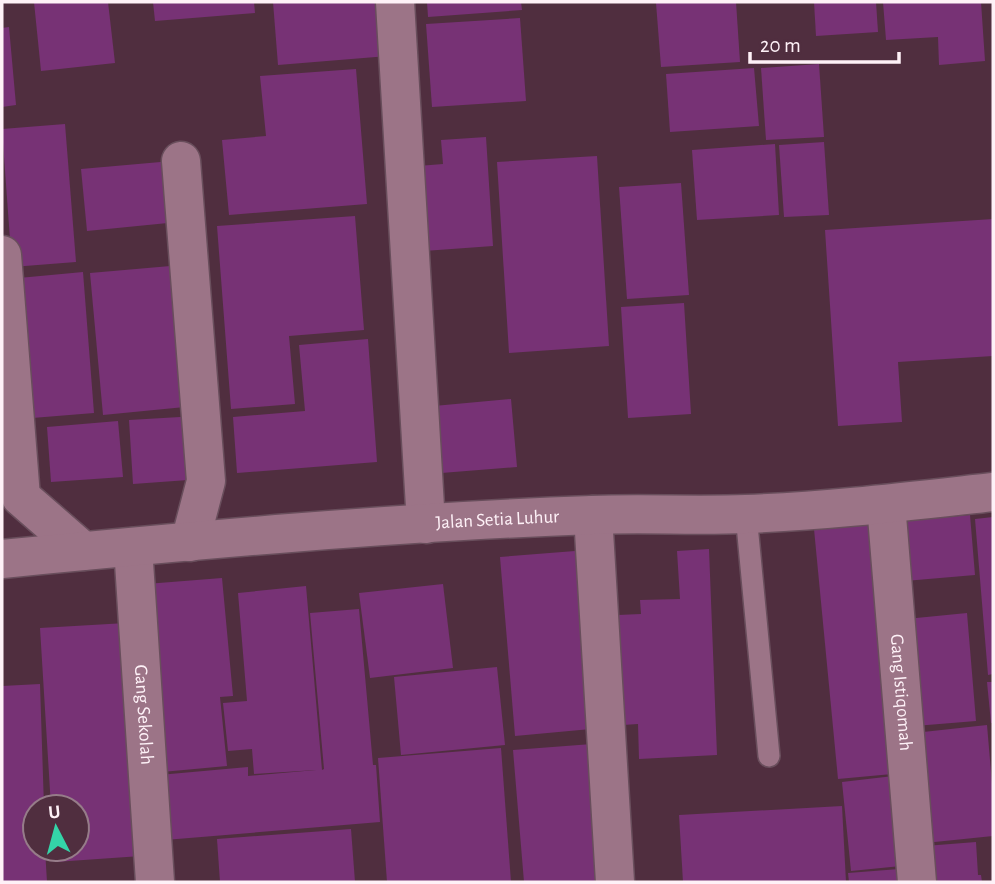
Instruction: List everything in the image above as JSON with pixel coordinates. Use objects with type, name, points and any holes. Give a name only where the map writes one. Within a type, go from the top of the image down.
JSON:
[{"type":"street","points":[[395,2],[426,524]]},
{"type":"street","points":[[181,161],[206,481],[190,542]]},
{"type":"street","points":[[2,255],[21,497],[83,551]]},
{"type":"street","name":"Jalan Setia Luhur","points":[[2,559],[426,524],[593,515],[746,514],[886,504],[993,492]]},
{"type":"street","name":"Gang Istiqomah","points":[[886,504],[917,882]]},
{"type":"street","points":[[593,515],[615,882]]},
{"type":"street","name":"Gang Sekolah","points":[[133,547],[155,882]]},
{"type":"lane","points":[[746,514],[769,756]]},
{"type":"building","points":[[34,2],[108,2],[115,63],[41,71]]},
{"type":"building","points":[[153,2],[254,2],[255,13],[155,21]]},
{"type":"building","points":[[273,2],[384,2],[388,56],[278,65]]},
{"type":"building","points":[[427,2],[521,2],[522,10],[428,17]]},
{"type":"building","points":[[736,2],[740,62],[661,67],[656,3]]},
{"type":"building","points":[[814,2],[876,2],[878,32],[816,36]]},
{"type":"building","points":[[883,2],[981,2],[985,61],[939,65],[938,37],[886,40]]},
{"type":"building","points":[[520,18],[526,101],[432,107],[426,24]]},
{"type":"building","points":[[9,27],[16,105],[2,107],[2,28]]},
{"type":"building","points":[[819,64],[824,137],[766,140],[761,68]]},
{"type":"building","points":[[754,68],[759,126],[670,132],[666,74]]},
{"type":"building","points":[[356,69],[367,204],[229,215],[222,140],[266,136],[260,76]]},
{"type":"building","points":[[65,124],[76,262],[12,267],[2,129]]},
{"type":"building","points":[[486,137],[493,246],[424,251],[418,166],[443,164],[441,140]]},
{"type":"building","points":[[824,142],[829,215],[784,217],[779,145]]},
{"type":"building","points":[[775,144],[779,215],[697,220],[692,150]]},
{"type":"building","points":[[597,156],[609,346],[509,353],[497,162]]},
{"type":"building","points":[[172,161],[178,222],[87,231],[81,169]]},
{"type":"building","points":[[681,183],[689,295],[627,299],[619,187]]},
{"type":"building","points":[[355,216],[364,330],[289,336],[295,404],[231,409],[217,226]]},
{"type":"building","points":[[993,219],[993,356],[898,362],[902,422],[838,426],[825,230]]},
{"type":"building","points":[[182,265],[195,406],[103,415],[90,273]]},
{"type":"building","points":[[83,272],[94,413],[20,419],[8,279]]},
{"type":"building","points":[[684,303],[691,414],[628,418],[621,307]]},
{"type":"building","points":[[368,339],[377,462],[237,473],[233,417],[305,411],[299,345]]},
{"type":"building","points":[[511,399],[517,467],[429,474],[423,407]]},
{"type":"building","points":[[197,416],[202,479],[133,484],[129,420]]},
{"type":"building","points":[[118,421],[123,477],[51,482],[47,427]]},
{"type":"building","points":[[970,515],[975,575],[905,581],[901,521]]},
{"type":"building","points":[[993,517],[993,674],[988,675],[975,519]]},
{"type":"building","points":[[880,523],[903,773],[838,779],[814,529]]},
{"type":"building","points":[[709,549],[717,755],[639,759],[638,724],[623,725],[618,615],[641,614],[640,600],[680,599],[677,551]]},
{"type":"building","points":[[575,551],[591,729],[515,736],[500,557]]},
{"type":"building","points":[[222,578],[233,696],[220,697],[227,766],[162,772],[146,584]]},
{"type":"building","points":[[443,584],[453,668],[370,678],[359,593]]},
{"type":"building","points":[[306,586],[322,770],[310,613],[359,609],[380,822],[165,840],[159,775],[248,767],[248,776],[316,770],[254,774],[252,749],[228,751],[223,703],[247,701],[238,593]]},
{"type":"building","points":[[967,613],[976,721],[915,726],[906,619]]},
{"type":"building","points":[[126,623],[141,856],[91,859],[91,793],[50,793],[40,628]]},
{"type":"building","points":[[497,667],[505,745],[401,755],[394,677]]},
{"type":"building","points":[[987,682],[993,682],[993,723],[991,723]]},
{"type":"building","points":[[40,684],[44,793],[21,793],[21,863],[46,863],[47,882],[2,882],[2,686]]},
{"type":"building","points":[[987,725],[993,795],[993,836],[925,843],[914,733]]},
{"type":"building","points":[[592,744],[603,882],[524,882],[513,750]]},
{"type":"building","points":[[501,748],[511,882],[387,882],[378,758]]},
{"type":"building","points":[[902,775],[911,865],[851,871],[842,782]]},
{"type":"building","points":[[842,806],[846,882],[683,882],[679,815]]},
{"type":"building","points":[[351,829],[355,882],[220,882],[217,839]]},
{"type":"building","points":[[976,842],[978,875],[981,875],[982,882],[928,882],[925,846]]},
{"type":"building","points":[[912,868],[913,882],[849,882],[848,873]]}]
